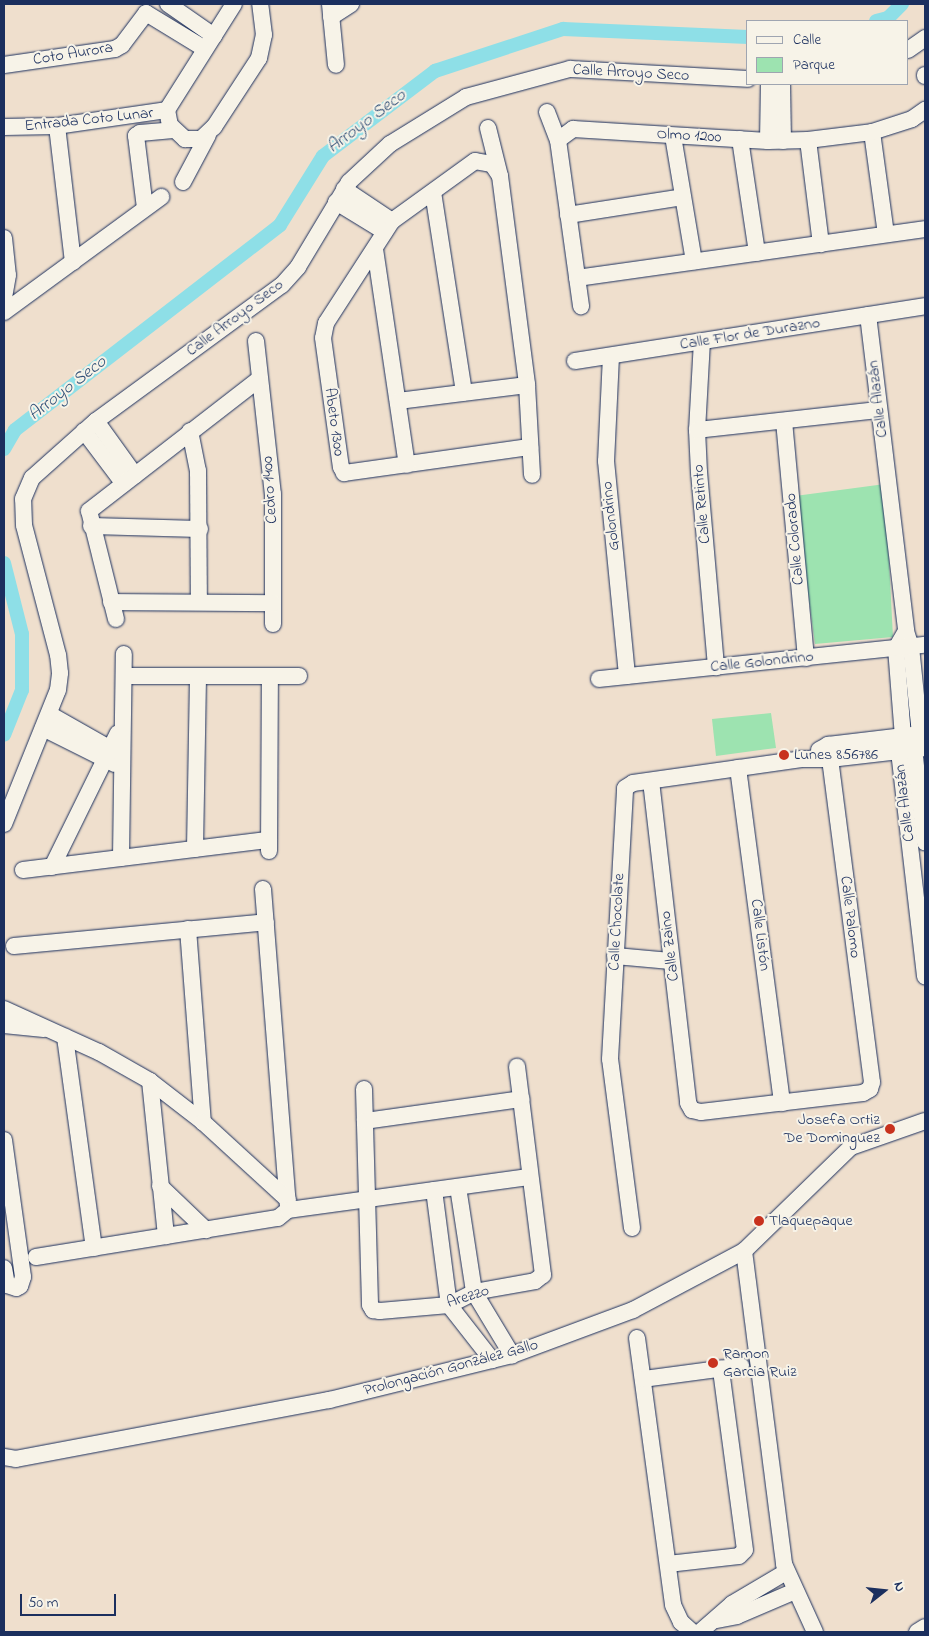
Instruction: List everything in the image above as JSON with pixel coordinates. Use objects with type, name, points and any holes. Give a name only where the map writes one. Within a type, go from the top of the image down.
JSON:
[{"type":"street","points":[[168,4],[214,36]]},
{"type":"street","name":"Entrada Coto Lunar","points":[[4,127],[57,126],[168,110],[234,4]]},
{"type":"street","points":[[183,182],[208,135],[258,58],[264,35],[260,4]]},
{"type":"street","points":[[336,65],[330,10],[350,4]]},
{"type":"street","name":"Coto Aurora","points":[[4,65],[115,49],[122,45],[146,13],[205,49]]},
{"type":"street","points":[[909,49],[925,38]]},
{"type":"street","name":"Calle Arroyo Seco","points":[[46,721],[58,690],[58,655],[24,525],[24,499],[32,478],[90,426],[282,285],[298,267],[340,195],[390,144],[461,100],[554,71],[587,69],[746,79]]},
{"type":"street","points":[[769,85],[776,141]]},
{"type":"street","points":[[776,141],[782,85]]},
{"type":"street","points":[[168,110],[173,130],[184,139],[201,139],[208,135]]},
{"type":"street","name":"Olmo 1200","points":[[558,140],[573,129],[776,141],[808,140],[872,132],[912,119],[925,110]]},
{"type":"street","points":[[547,112],[558,140],[581,306]]},
{"type":"street","points":[[57,126],[72,262]]},
{"type":"street","points":[[488,128],[500,176],[527,385],[532,475]]},
{"type":"street","points":[[145,208],[136,136],[140,133],[173,130]]},
{"type":"street","points":[[872,132],[886,234]]},
{"type":"street","points":[[673,136],[694,261]]},
{"type":"street","points":[[740,139],[757,253]]},
{"type":"street","points":[[808,140],[821,244]]},
{"type":"street","name":"Abeto 1300","points":[[500,176],[492,164],[476,161],[389,226],[322,331],[341,466],[344,473],[350,474],[530,447]]},
{"type":"street","points":[[433,192],[464,393]]},
{"type":"street","points":[[340,195],[389,226]]},
{"type":"street","points":[[4,312],[161,197]]},
{"type":"street","points":[[568,215],[683,197]]},
{"type":"street","points":[[577,278],[925,229]]},
{"type":"street","points":[[4,238],[8,274],[4,297]]},
{"type":"street","points":[[375,249],[407,465]]},
{"type":"street","points":[[8,274],[18,287],[33,290]]},
{"type":"street","name":"Calle Flor de Durazno","points":[[575,361],[925,306]]},
{"type":"street","name":"Calle Alazán","points":[[868,315],[910,643],[925,977]]},
{"type":"street","name":"Cedro 1400","points":[[256,341],[273,494],[273,624]]},
{"type":"street","name":"Calle Retinto","points":[[702,341],[697,430],[716,667]]},
{"type":"street","name":"Golondrino","points":[[611,356],[606,461],[627,676]]},
{"type":"street","points":[[116,619],[91,526],[89,511],[259,378]]},
{"type":"street","points":[[398,401],[527,385]]},
{"type":"street","points":[[697,430],[880,410]]},
{"type":"street","name":"Calle Colorado","points":[[784,421],[806,658]]},
{"type":"street","points":[[90,426],[130,479]]},
{"type":"street","points":[[190,431],[198,471],[200,529],[199,602]]},
{"type":"street","points":[[91,526],[200,529]]},
{"type":"street","points":[[111,602],[273,603]]},
{"type":"street","name":"Calle Golondrino","points":[[599,679],[806,658],[910,643]]},
{"type":"street","points":[[52,867],[114,757],[122,726],[124,654]]},
{"type":"street","points":[[124,676],[299,676]]},
{"type":"street","points":[[195,849],[198,676]]},
{"type":"street","points":[[23,870],[195,849],[269,845],[270,676]]},
{"type":"street","points":[[4,824],[46,721],[114,757]]},
{"type":"street","points":[[651,781],[801,759],[829,752],[914,742]]},
{"type":"street","name":"Calle Alazán","points":[[914,742],[925,842]]},
{"type":"street","name":"Calle Palomo","points":[[782,1103],[863,1093],[870,1089],[829,752]]},
{"type":"street","points":[[114,757],[121,858]]},
{"type":"street","name":"Calle Listón","points":[[738,768],[782,1103]]},
{"type":"street","name":"Calle Chocolate","points":[[632,1228],[610,1059],[627,786],[651,781]]},
{"type":"street","name":"Calle Zaino","points":[[651,781],[688,1103],[692,1110],[782,1103]]},
{"type":"street","points":[[36,1257],[278,1218],[288,1205],[263,889]]},
{"type":"street","points":[[14,946],[266,922]]},
{"type":"street","points":[[188,929],[203,1122]]},
{"type":"street","points":[[615,956],[671,962]]},
{"type":"street","points":[[4,1009],[24,1016],[47,1030],[99,1052],[150,1081],[203,1122],[288,1205],[366,1200],[530,1177]]},
{"type":"street","points":[[4,1025],[47,1030]]},
{"type":"street","points":[[65,1037],[94,1248]]},
{"type":"street","name":"Arezzo","points":[[364,1089],[368,1299],[373,1310],[449,1305],[474,1292],[535,1281],[543,1275],[517,1068]]},
{"type":"street","points":[[150,1081],[166,1236]]},
{"type":"street","points":[[365,1121],[521,1099]]},
{"type":"street","name":"Prolongación González Gallo","points":[[4,1457],[16,1458],[329,1400],[512,1355],[633,1310],[744,1251],[851,1147],[925,1121]]},
{"type":"street","points":[[4,1140],[12,1254],[23,1277],[20,1286],[16,1288],[7,1285],[4,1268]]},
{"type":"street","points":[[160,1186],[206,1230]]},
{"type":"street","points":[[458,1187],[474,1292],[512,1355]]},
{"type":"street","points":[[434,1190],[449,1305],[492,1360]]},
{"type":"street","points":[[744,1251],[786,1572],[815,1632]]},
{"type":"street","points":[[637,1338],[668,1564],[677,1616],[692,1632]]},
{"type":"street","points":[[643,1379],[741,1366]]},
{"type":"street","points":[[668,1564],[739,1556],[745,1550],[721,1369]]},
{"type":"street","points":[[700,1632],[718,1620],[732,1604],[786,1572]]},
{"type":"street","points":[[718,1620],[738,1616],[795,1591]]},
{"type":"street","points":[[917,1632],[925,1627]]},
{"type":"green space","points":[[885,484],[893,637],[815,644],[795,496]]},
{"type":"green space","points":[[771,713],[776,748],[716,756],[712,719]]},
{"type":"waterway","name":"Arroyo Seco","points":[[880,20],[888,18],[902,4]]},
{"type":"waterway","name":"Arroyo Seco","points":[[4,449],[15,430],[280,225],[323,156],[435,71],[563,29],[746,37]]},
{"type":"waterway","name":"Arroyo Seco","points":[[4,563],[22,634],[22,690],[4,735]]},
{"type":"place","name":"Lunes 856786","points":[[784,755]]},
{"type":"place","name":"Josefa Ortiz De Dominguez","points":[[890,1129]]},
{"type":"place","name":"Tlaquepaque","points":[[759,1221]]},
{"type":"place","name":"Ramon Garcia Ruiz","points":[[713,1363]]}]
